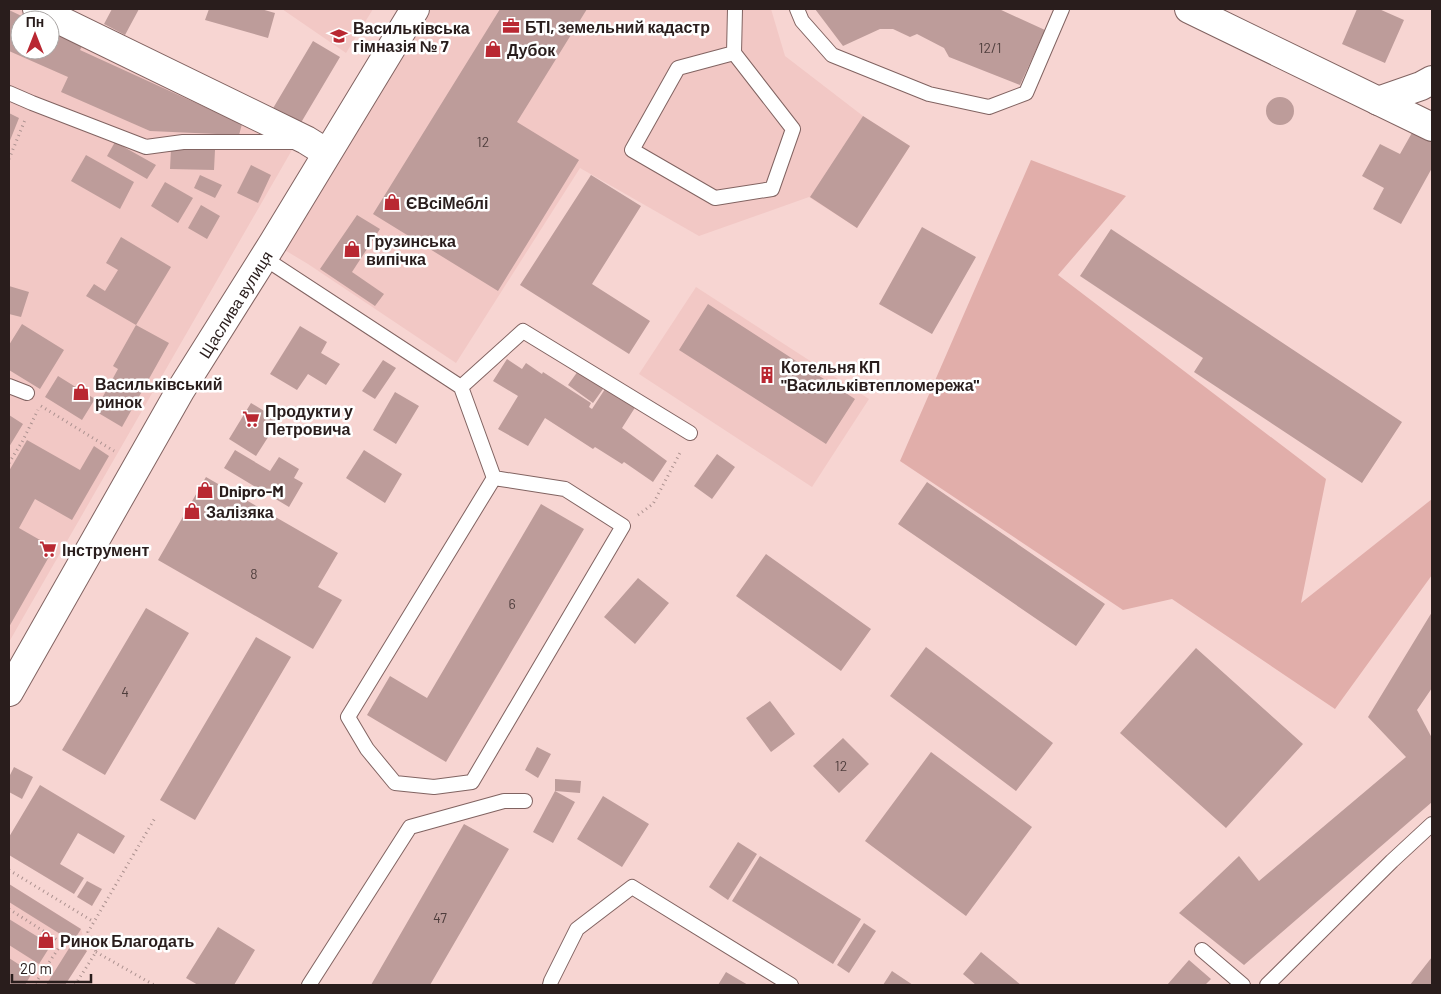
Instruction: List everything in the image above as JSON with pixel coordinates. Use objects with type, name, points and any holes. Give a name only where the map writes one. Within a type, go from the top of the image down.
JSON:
[{"type":"street","points":[[37,9],[327,152]]},
{"type":"street","name":"Щаслива вулиця","points":[[9,692],[180,391],[264,258],[415,9]]},
{"type":"street","points":[[1189,9],[1432,127]]},
{"type":"street","points":[[1378,101],[1421,86],[1432,80]]},
{"type":"lane","points":[[734,53],[678,68],[632,150],[715,198],[772,189],[794,129],[734,53],[735,9]]},
{"type":"lane","points":[[797,9],[802,21],[832,55],[929,94],[989,107],[1026,93],[1062,9]]},
{"type":"lane","points":[[9,93],[146,147],[183,142],[285,142],[305,143],[327,152]]},
{"type":"lane","points":[[264,258],[461,387],[494,478]]},
{"type":"lane","points":[[461,387],[523,331],[690,433]]},
{"type":"lane","points":[[9,386],[27,393]]},
{"type":"lane","points":[[494,478],[565,489],[623,526],[472,782],[434,787],[394,783],[367,749],[348,717],[494,478]]},
{"type":"lane","points":[[309,985],[410,827],[504,801],[525,801]]},
{"type":"lane","points":[[1267,985],[1432,824]]},
{"type":"lane","points":[[550,985],[577,929],[632,887],[792,985]]},
{"type":"lane","points":[[1202,950],[1243,985]]},
{"type":"path","points":[[9,159],[32,103]]},
{"type":"path","points":[[27,393],[40,406],[123,456],[139,463]]},
{"type":"path","points":[[9,463],[40,406]]},
{"type":"path","points":[[623,526],[653,504],[690,433]]},
{"type":"path","points":[[154,985],[96,952],[88,932],[155,818]]},
{"type":"path","points":[[9,870],[94,922]]},
{"type":"path","points":[[9,909],[62,942],[34,985]]},
{"type":"path","points":[[75,985],[96,952]]},
{"type":"shaded area","name":"Васильківський ринок","points":[[9,9],[20,9],[22,10],[10,10],[10,60],[60,60],[60,28],[296,143],[9,642]]},
{"type":"shaded area","name":"Васильківська гімназія № 7","points":[[282,9],[373,9],[346,53]]},
{"type":"shaded area","points":[[415,9],[771,9],[785,56],[863,116],[910,146],[857,228],[809,197],[699,236],[580,168],[456,363],[308,264],[273,243]]},
{"type":"shaded area","points":[[1031,160],[1126,196],[1058,275],[1326,479],[1301,603],[1432,499],[1432,575],[1335,709],[1172,599],[1123,610],[900,461]]},
{"type":"shaded area","points":[[696,287],[869,399],[812,487],[639,374]]},
{"type":"shaded area","name":"Ринок Благодать","points":[[9,884],[81,929],[87,951],[65,985],[9,985]]},
{"type":"building","points":[[112,9],[139,9],[125,35],[104,24]]},
{"type":"building","points":[[209,9],[261,9],[275,13],[268,38],[205,20]]},
{"type":"building","points":[[500,9],[587,9],[517,122],[579,160],[498,291],[373,214]]},
{"type":"building","points":[[815,9],[999,9],[1045,30],[1020,85],[949,57],[944,48],[917,34],[910,37],[893,29],[880,29],[843,46]]},
{"type":"building","points":[[1357,9],[1379,9],[1404,20],[1385,63],[1342,44]]},
{"type":"building","points":[[9,10],[10,51],[9,51]]},
{"type":"building","points":[[60,34],[83,44],[80,50],[242,124],[239,135],[150,131],[61,92],[68,77],[29,60],[60,60]]},
{"type":"building","points":[[313,41],[340,57],[299,126],[272,110]]},
{"type":"building","points":[[1280,97],[1290,101],[1294,111],[1290,121],[1280,125],[1270,121],[1266,111],[1270,101]]},
{"type":"building","points":[[9,113],[19,118],[9,143]]},
{"type":"building","points":[[863,116],[910,146],[857,228],[810,197]]},
{"type":"building","points":[[1413,131],[1432,141],[1432,168],[1401,224],[1373,209],[1384,188],[1362,176],[1380,144],[1400,154]]},
{"type":"building","points":[[115,142],[156,165],[147,179],[107,156]]},
{"type":"building","points":[[171,149],[215,150],[214,170],[170,169]]},
{"type":"building","points":[[86,155],[134,182],[120,209],[71,181]]},
{"type":"building","points":[[251,165],[271,175],[258,203],[237,193]]},
{"type":"building","points":[[200,175],[222,185],[215,198],[194,188]]},
{"type":"building","points":[[591,175],[641,206],[592,284],[650,321],[629,354],[520,285]]},
{"type":"building","points":[[165,182],[193,198],[178,223],[151,206]]},
{"type":"building","points":[[201,205],[220,216],[207,239],[188,228]]},
{"type":"building","points":[[357,215],[380,229],[352,272],[384,294],[375,306],[320,269]]},
{"type":"building","points":[[922,227],[976,257],[932,334],[879,304]]},
{"type":"building","points":[[1111,229],[1402,422],[1362,483],[1194,372],[1203,358],[1080,276]]},
{"type":"building","points":[[121,237],[171,267],[136,325],[86,296],[94,284],[105,291],[118,270],[106,263]]},
{"type":"building","points":[[9,286],[29,292],[21,317],[9,314]]},
{"type":"building","name":"Котельня КП \"Васильківтепломережа\"","points":[[708,304],[855,399],[826,444],[679,350]]},
{"type":"building","points":[[22,324],[64,350],[40,389],[9,370],[9,345]]},
{"type":"building","points":[[136,325],[169,343],[122,427],[95,411],[118,369],[113,366]]},
{"type":"building","points":[[300,326],[327,342],[321,353],[340,364],[326,385],[308,374],[297,390],[270,374]]},
{"type":"building","points":[[507,359],[522,369],[526,363],[542,374],[543,372],[591,403],[589,407],[592,409],[605,389],[620,399],[621,397],[636,406],[622,428],[667,461],[653,482],[624,462],[622,464],[595,447],[593,449],[545,418],[528,446],[498,429],[518,396],[493,381]]},
{"type":"building","points":[[383,360],[396,368],[375,399],[362,391]]},
{"type":"building","points":[[578,371],[603,389],[593,403],[568,385]]},
{"type":"building","points":[[58,376],[95,399],[82,420],[45,397]]},
{"type":"building","points":[[395,392],[419,406],[396,444],[373,430]]},
{"type":"building","points":[[251,403],[279,420],[256,456],[229,439]]},
{"type":"building","points":[[9,415],[23,424],[9,447]]},
{"type":"building","points":[[27,440],[80,470],[94,446],[109,456],[72,520],[35,499],[19,528],[54,548],[9,627],[9,471]]},
{"type":"building","points":[[235,450],[270,471],[279,457],[299,469],[294,478],[303,483],[289,507],[224,468]]},
{"type":"building","points":[[364,450],[402,474],[385,503],[346,478]]},
{"type":"building","points":[[717,454],[735,467],[712,499],[694,486]]},
{"type":"building","points":[[206,477],[338,553],[318,587],[342,600],[313,649],[158,560]]},
{"type":"building","points":[[927,482],[1105,604],[1076,646],[898,524]]},
{"type":"building","points":[[541,504],[584,529],[446,762],[367,715],[390,676],[427,698]]},
{"type":"building","points":[[766,554],[871,629],[841,671],[736,596]]},
{"type":"building","points":[[638,578],[669,603],[635,644],[604,617]]},
{"type":"building","points":[[146,608],[189,633],[105,775],[62,750]]},
{"type":"building","points":[[1432,612],[1432,688],[1417,710],[1432,738],[1432,802],[1244,965],[1179,913],[1239,856],[1259,881],[1406,757],[1368,717]]},
{"type":"building","points":[[256,637],[291,657],[195,820],[160,800]]},
{"type":"building","points":[[926,647],[1053,743],[1016,791],[890,696]]},
{"type":"building","points":[[1196,648],[1303,744],[1226,828],[1120,733]]},
{"type":"building","points":[[770,701],[795,734],[771,752],[746,718]]},
{"type":"building","points":[[843,738],[869,764],[839,793],[813,766]]},
{"type":"building","points":[[537,747],[551,754],[538,778],[525,770]]},
{"type":"building","points":[[931,752],[1032,827],[966,916],[865,841]]},
{"type":"building","points":[[14,767],[33,777],[22,799],[9,792],[9,777]]},
{"type":"building","points":[[555,779],[581,781],[580,793],[555,791]]},
{"type":"building","points":[[40,785],[125,836],[114,854],[78,833],[60,864],[84,878],[74,894],[9,855],[9,837]]},
{"type":"building","points":[[555,791],[575,802],[553,843],[533,832]]},
{"type":"building","points":[[603,796],[649,824],[622,867],[577,839]]},
{"type":"building","points":[[464,824],[509,849],[430,985],[371,985]]},
{"type":"building","points":[[738,842],[757,854],[728,900],[709,887]]},
{"type":"building","points":[[760,856],[861,919],[833,964],[732,901]]},
{"type":"building","points":[[87,881],[102,889],[92,906],[77,897]]},
{"type":"building","points":[[9,884],[81,929],[73,942],[9,902]]},
{"type":"building","points":[[9,919],[51,945],[39,964],[9,945]]},
{"type":"building","points":[[864,923],[876,931],[849,973],[837,965]]},
{"type":"building","points":[[218,927],[255,950],[234,985],[198,985],[186,978]]},
{"type":"building","points":[[73,942],[87,951],[65,985],[46,985]]},
{"type":"building","points":[[981,952],[1021,985],[976,985],[963,974]]},
{"type":"building","points":[[1432,957],[1432,985],[1410,985]]},
{"type":"building","points":[[9,958],[32,973],[25,985],[9,984]]},
{"type":"building","points":[[1189,960],[1211,979],[1205,985],[1167,985]]},
{"type":"building","points":[[892,971],[913,985],[883,985]]},
{"type":"building","points":[[726,972],[748,985],[718,985]]},
{"type":"place","name":"БТІ, земельний кадастр","points":[[511,26]]},
{"type":"place","name":"Васильківська гімназія № 7","points":[[339,36]]},
{"type":"place","name":"Дубок","points":[[493,49]]},
{"type":"place","name":"ЄВсіМеблі","points":[[392,202]]},
{"type":"place","name":"Грузинська випічка","points":[[352,249]]},
{"type":"place","name":"Котельня КП \"Васильківтепломережа\"","points":[[767,375]]},
{"type":"place","name":"Васильківський ринок","points":[[81,392]]},
{"type":"place","name":"Продукти у Петровича","points":[[251,419]]},
{"type":"place","name":"Dnipro-M","points":[[205,490]]},
{"type":"place","name":"Залізяка","points":[[192,511]]},
{"type":"place","name":"Інструмент","points":[[48,549]]},
{"type":"place","name":"Ринок Благодать","points":[[46,940]]}]
